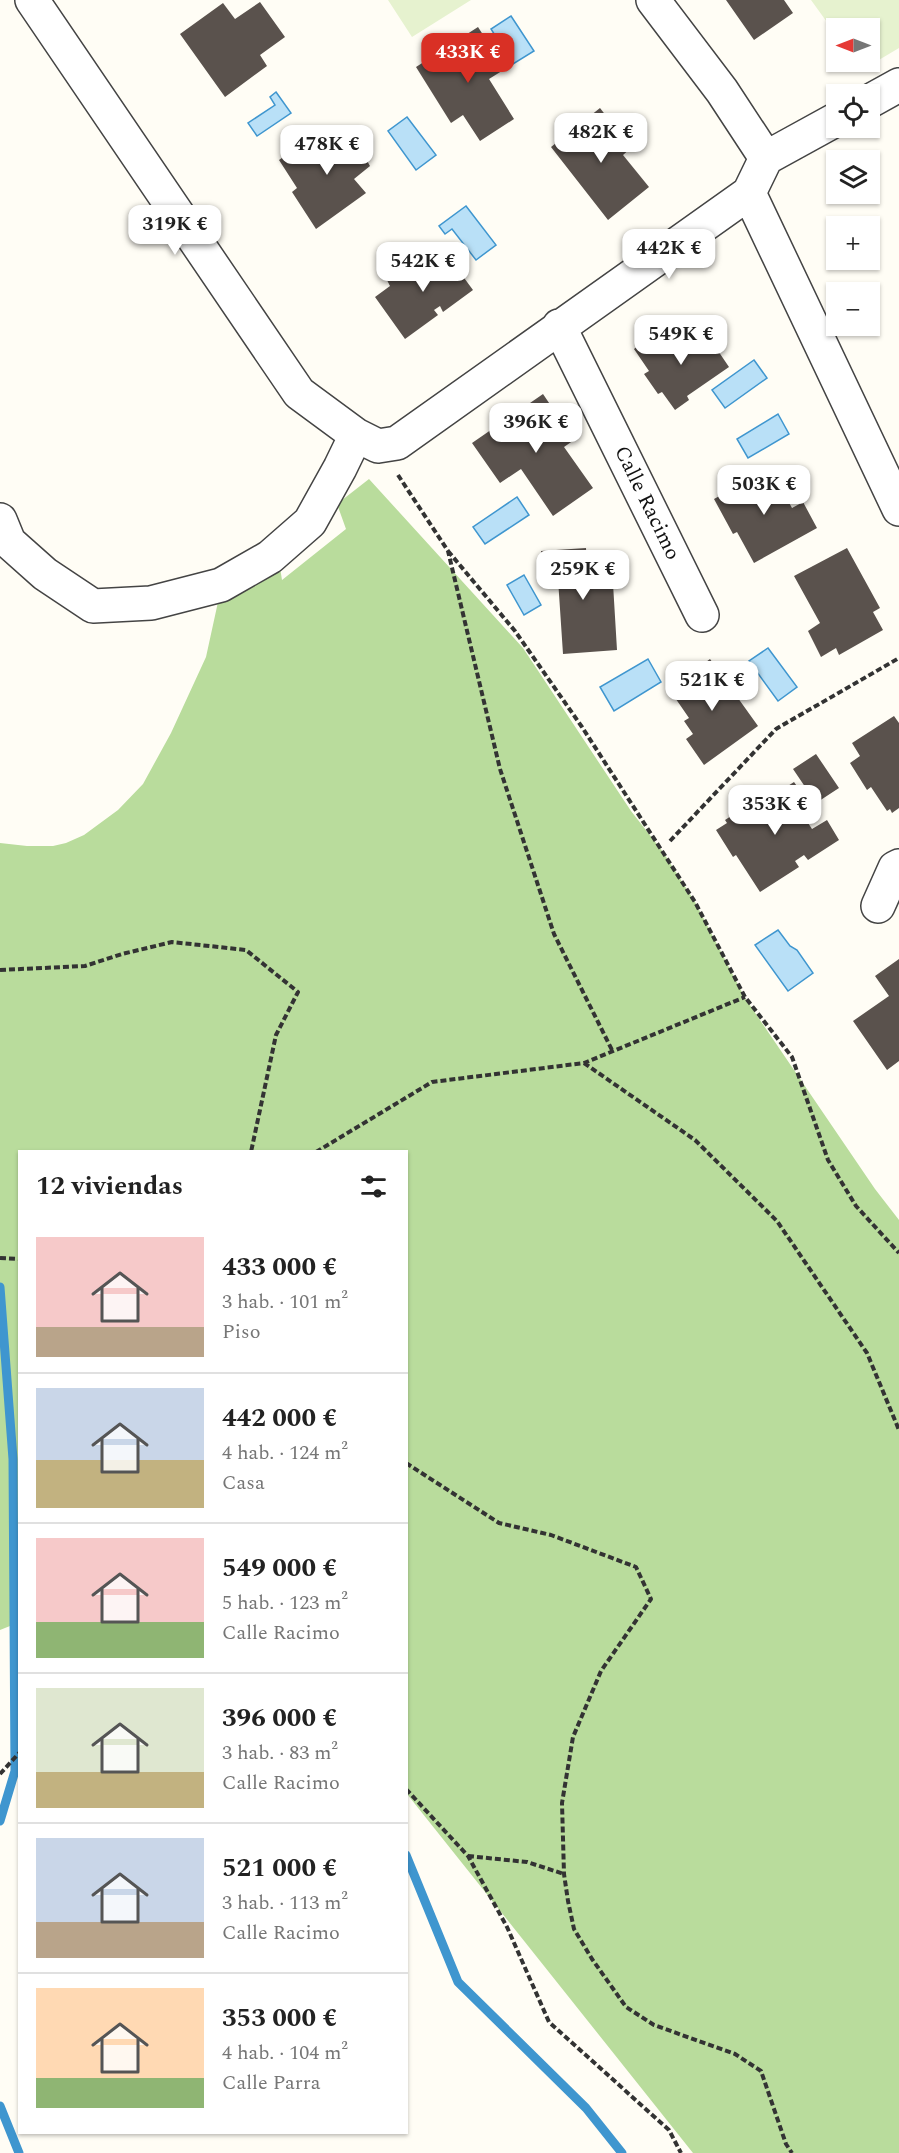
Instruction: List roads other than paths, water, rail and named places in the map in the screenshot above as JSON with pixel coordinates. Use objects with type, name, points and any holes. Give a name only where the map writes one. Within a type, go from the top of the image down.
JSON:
[{"type":"street","points":[[32,0],[299,393],[367,441],[397,442],[749,193],[766,158],[826,125]]},
{"type":"street","points":[[653,0],[723,92],[766,158]]},
{"type":"street","points":[[880,95],[899,85]]},
{"type":"street","points":[[749,193],[899,509]]},
{"type":"street","name":"Calle Racimo","points":[[559,326],[702,615]]},
{"type":"street","points":[[0,520],[9,542],[45,574],[93,606],[152,603],[221,585],[270,557],[310,522],[340,468],[367,441]]},
{"type":"street","points":[[878,906],[895,868],[899,866]]},
{"type":"water","points":[[511,16],[534,51],[513,64],[491,29]]},
{"type":"water","points":[[276,92],[291,113],[257,136],[248,123],[275,105],[270,97]]},
{"type":"water","points":[[407,117],[436,155],[416,170],[388,131]]},
{"type":"water","points":[[466,206],[496,245],[476,260],[452,229],[445,234],[439,226]]},
{"type":"water","points":[[754,360],[767,378],[725,408],[712,390]]},
{"type":"water","points":[[778,414],[789,434],[748,458],[737,439]]},
{"type":"water","points":[[517,497],[529,515],[485,544],[473,527]]},
{"type":"water","points":[[524,575],[541,605],[524,615],[507,585]]},
{"type":"water","points":[[768,648],[797,687],[778,701],[749,661]]},
{"type":"water","points":[[648,659],[661,682],[614,711],[600,687]]},
{"type":"water","points":[[778,930],[790,946],[797,950],[813,973],[788,991],[755,945]]},
{"type":"waterway","points":[[0,1287],[13,1459],[15,1771],[0,1821]]},
{"type":"waterway","points":[[408,1860],[458,1982],[586,2108],[622,2153]]},
{"type":"waterway","points":[[0,2106],[19,2153]]}]
